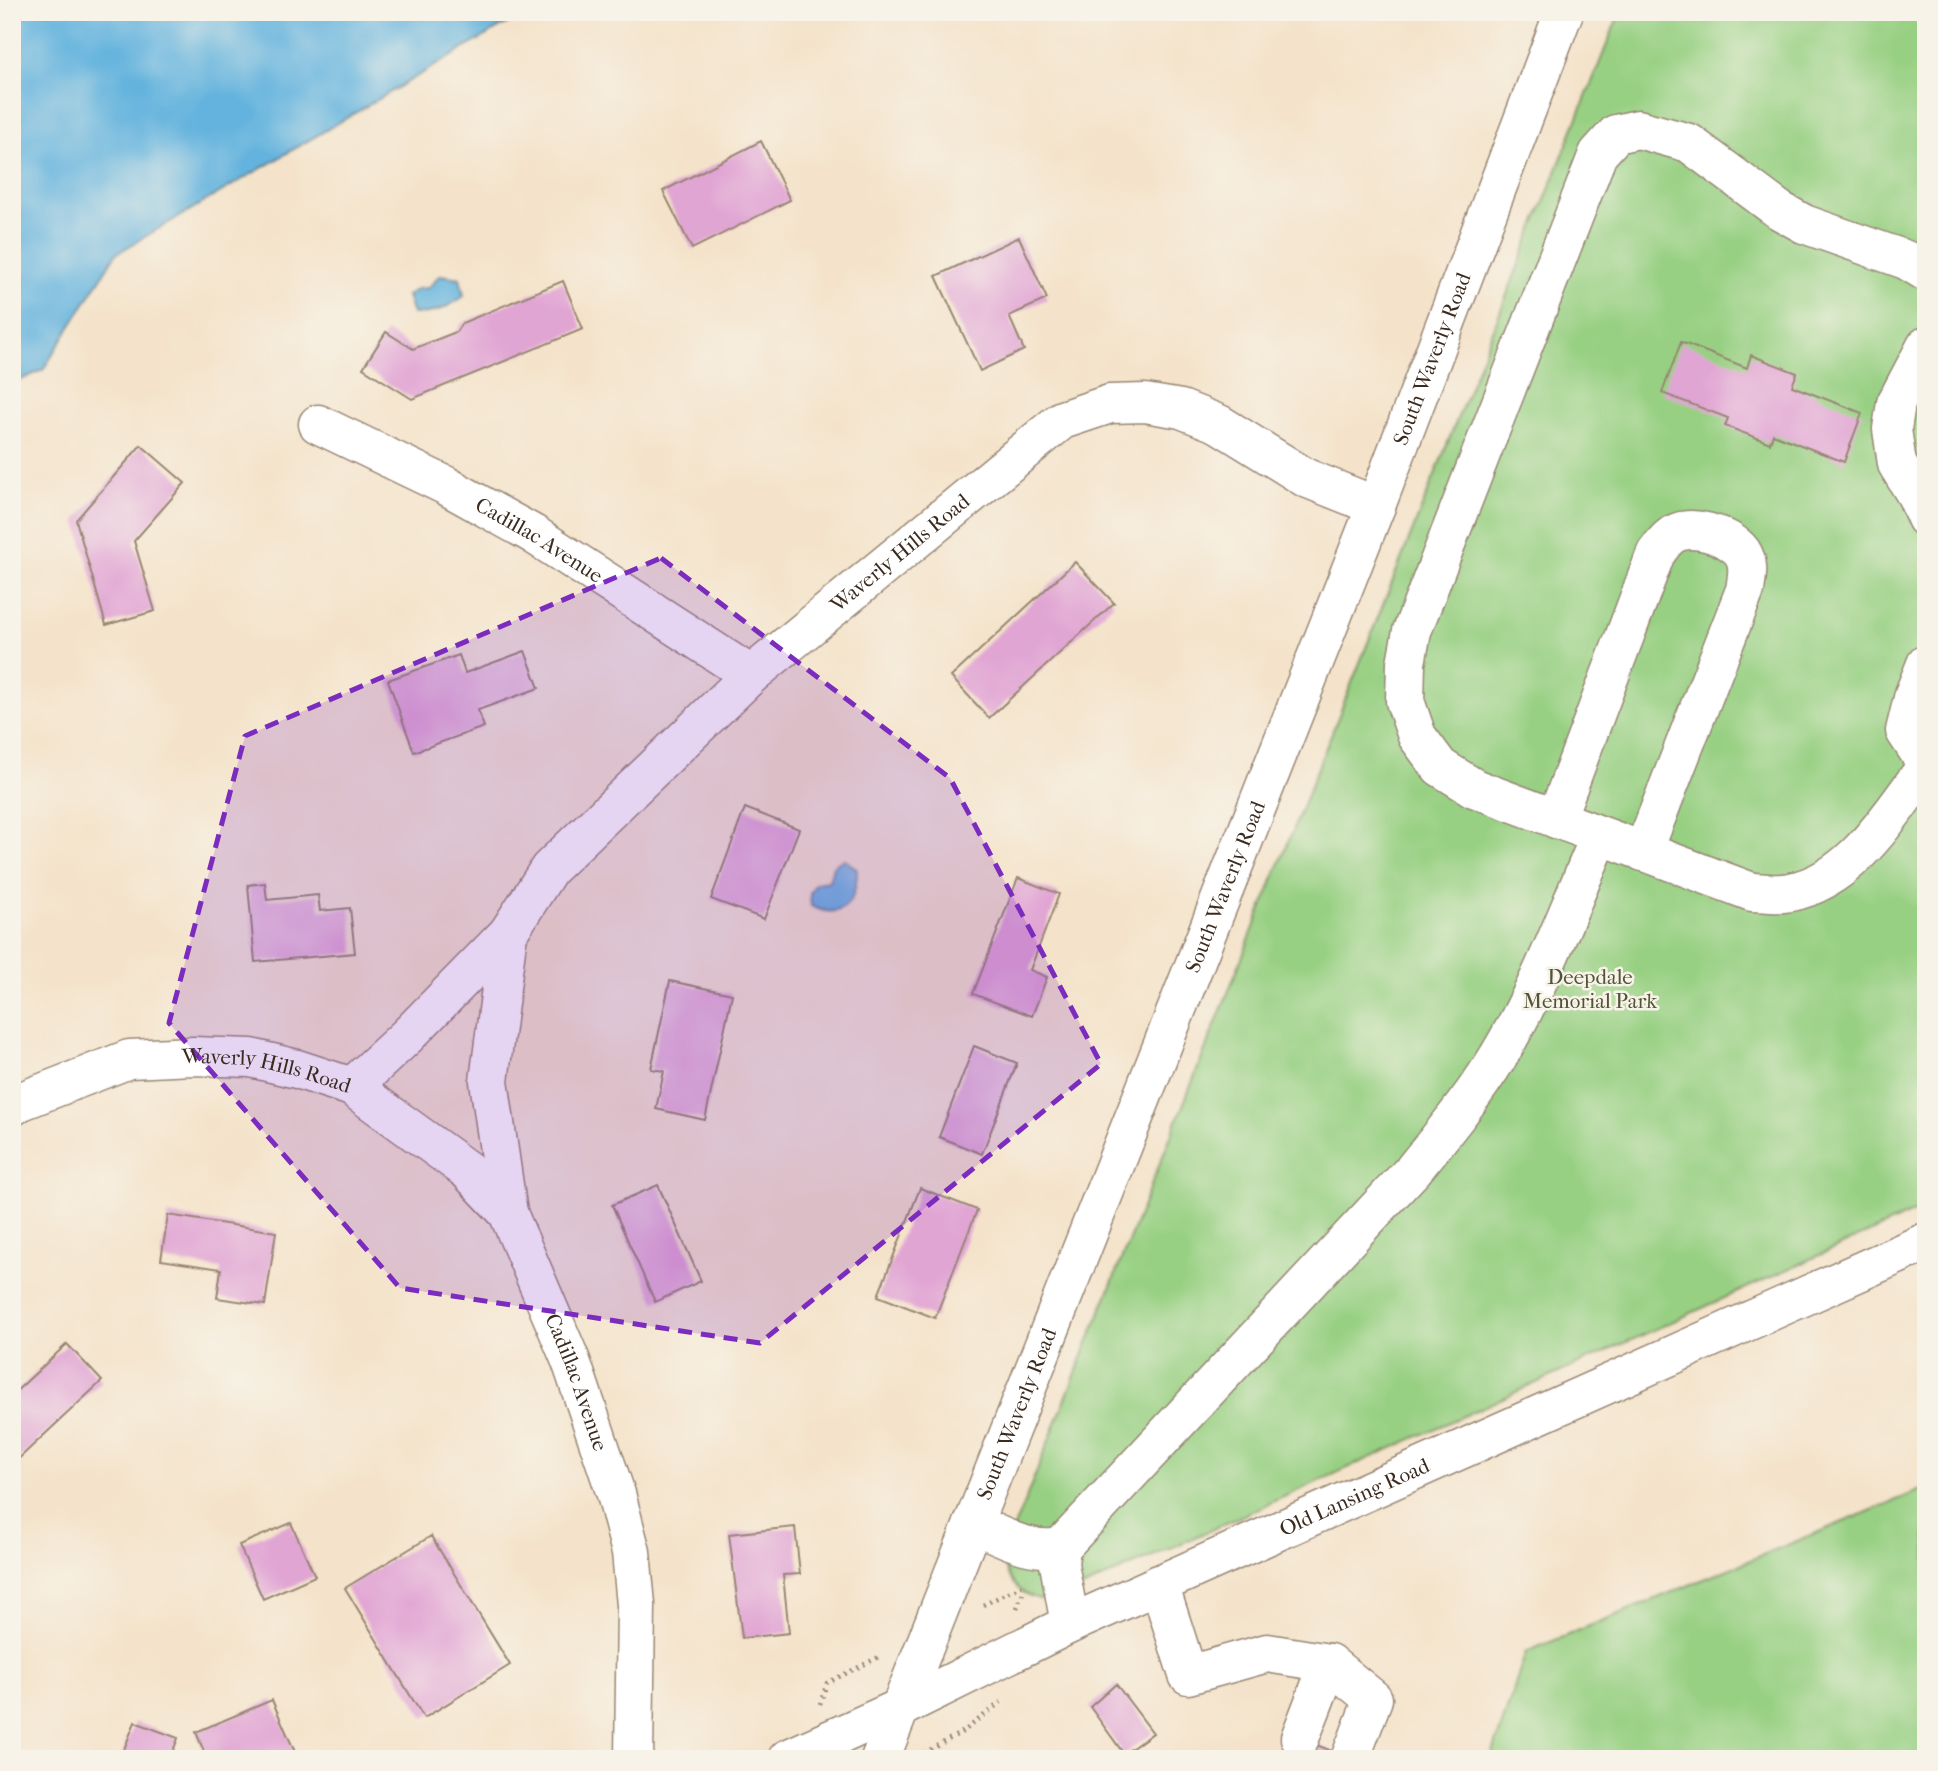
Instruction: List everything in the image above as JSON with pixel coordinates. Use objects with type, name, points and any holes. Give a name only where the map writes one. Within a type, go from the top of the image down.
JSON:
[{"type":"street","name":"South Waverly Road","points":[[880,1759],[1376,506],[1564,12]]},
{"type":"street","points":[[1926,272],[1906,260],[1804,224],[1779,210],[1689,143],[1638,129],[1616,135],[1598,154],[1412,631],[1406,663],[1405,701],[1417,736],[1440,767],[1474,788],[1752,892],[1789,893],[1820,882],[1850,861],[1885,821],[1926,765],[1905,731],[1914,695],[1926,664]]},
{"type":"street","points":[[1926,346],[1896,403],[1892,429],[1897,464],[1926,518]]},
{"type":"street","name":"Waverly Hills Road","points":[[12,1107],[129,1059],[193,1056],[251,1058],[297,1069],[352,1087],[508,933],[550,869],[751,675],[1062,420],[1110,404],[1145,403],[1181,409],[1219,424],[1306,478],[1376,506]]},
{"type":"street","name":"Cadillac Avenue","points":[[318,424],[445,485],[533,534],[751,675]]},
{"type":"street","points":[[1556,819],[1656,553],[1672,535],[1689,528],[1719,536],[1741,550],[1748,568],[1745,590],[1643,852]]},
{"type":"street","points":[[1070,1624],[1059,1564],[1061,1547],[1414,1169],[1457,1117],[1492,1067],[1528,1002],[1600,836]]},
{"type":"street","name":"Waverly Hills Road","points":[[508,933],[489,1081],[508,1213]]},
{"type":"street","name":"Cadillac Avenue","points":[[352,1087],[467,1170],[508,1213],[571,1361],[584,1406],[616,1494],[631,1552],[636,1605],[634,1759]]},
{"type":"street","name":"Old Lansing Road","points":[[787,1759],[900,1708],[1070,1624],[1926,1242]]},
{"type":"street","points":[[973,1524],[1026,1546],[1046,1549],[1061,1547]]},
{"type":"street","points":[[1159,1584],[1188,1675],[1268,1653],[1329,1663],[1373,1699],[1350,1759]]},
{"type":"street","points":[[1300,1738],[1329,1663]]},
{"type":"path","points":[[827,1683],[1027,1583],[1062,1587]]},
{"type":"path","points":[[914,1759],[964,1731]]},
{"type":"highlighted area","points":[[661,558],[950,778],[1101,1064],[760,1343],[400,1288],[169,1023],[245,736]]},
{"type":"green space","name":"Deepdale Memorial Park","points":[[1620,12],[1926,12],[1926,1207],[1051,1602],[1032,1597],[1013,1583],[1002,1558]]},
{"type":"green space","points":[[1926,1488],[1926,1759],[1491,1759],[1526,1652]]},
{"type":"water","points":[[12,12],[526,12],[116,254],[43,370],[12,384]]},
{"type":"water","points":[[440,275],[460,278],[464,296],[440,309],[413,314],[407,296],[417,289],[428,288]]},
{"type":"water","points":[[844,859],[857,869],[851,899],[840,909],[832,911],[811,906],[810,894],[816,883],[829,881],[833,866]]},
{"type":"building","points":[[761,141],[790,200],[692,249],[663,191]]},
{"type":"building","points":[[1019,237],[1047,299],[1009,316],[1024,350],[980,371],[936,276]]},
{"type":"building","points":[[563,281],[583,329],[412,399],[363,368],[386,332],[413,349],[456,332],[462,323]]},
{"type":"building","points":[[1681,342],[1747,368],[1751,355],[1797,373],[1792,386],[1862,413],[1844,462],[1773,434],[1770,443],[1725,426],[1728,418],[1662,393]]},
{"type":"building","points":[[141,445],[185,483],[134,541],[155,611],[106,625],[76,520]]},
{"type":"building","points":[[1075,562],[1114,603],[989,718],[951,677]]},
{"type":"building","points":[[525,651],[539,688],[478,710],[484,727],[414,752],[388,680],[459,655],[465,673]]},
{"type":"building","points":[[745,808],[799,829],[764,919],[711,899]]},
{"type":"building","points":[[1018,878],[1059,894],[1030,970],[1047,977],[1032,1016],[973,994]]},
{"type":"building","points":[[265,883],[267,900],[318,895],[320,911],[350,908],[355,953],[255,962],[248,885]]},
{"type":"building","points":[[670,981],[732,994],[705,1120],[656,1109],[664,1071],[651,1069]]},
{"type":"building","points":[[974,1046],[1017,1063],[982,1154],[939,1137]]},
{"type":"building","points":[[658,1185],[701,1281],[655,1302],[612,1205]]},
{"type":"building","points":[[920,1188],[977,1210],[935,1318],[878,1296]]},
{"type":"building","points":[[168,1215],[276,1232],[265,1305],[217,1298],[221,1269],[161,1260]]},
{"type":"building","points":[[67,1344],[102,1381],[12,1465],[12,1395]]},
{"type":"building","points":[[291,1523],[315,1576],[263,1599],[239,1545]]},
{"type":"building","points":[[795,1527],[800,1574],[783,1575],[789,1633],[742,1638],[729,1534]]},
{"type":"building","points":[[431,1536],[510,1665],[424,1718],[345,1588]]},
{"type":"building","points":[[1116,1684],[1153,1733],[1124,1754],[1090,1707]]},
{"type":"building","points":[[272,1700],[298,1759],[207,1759],[196,1732]]},
{"type":"building","points":[[135,1722],[178,1738],[170,1759],[120,1759]]},
{"type":"building","points":[[1291,1735],[1332,1751],[1329,1759],[1282,1759]]}]
